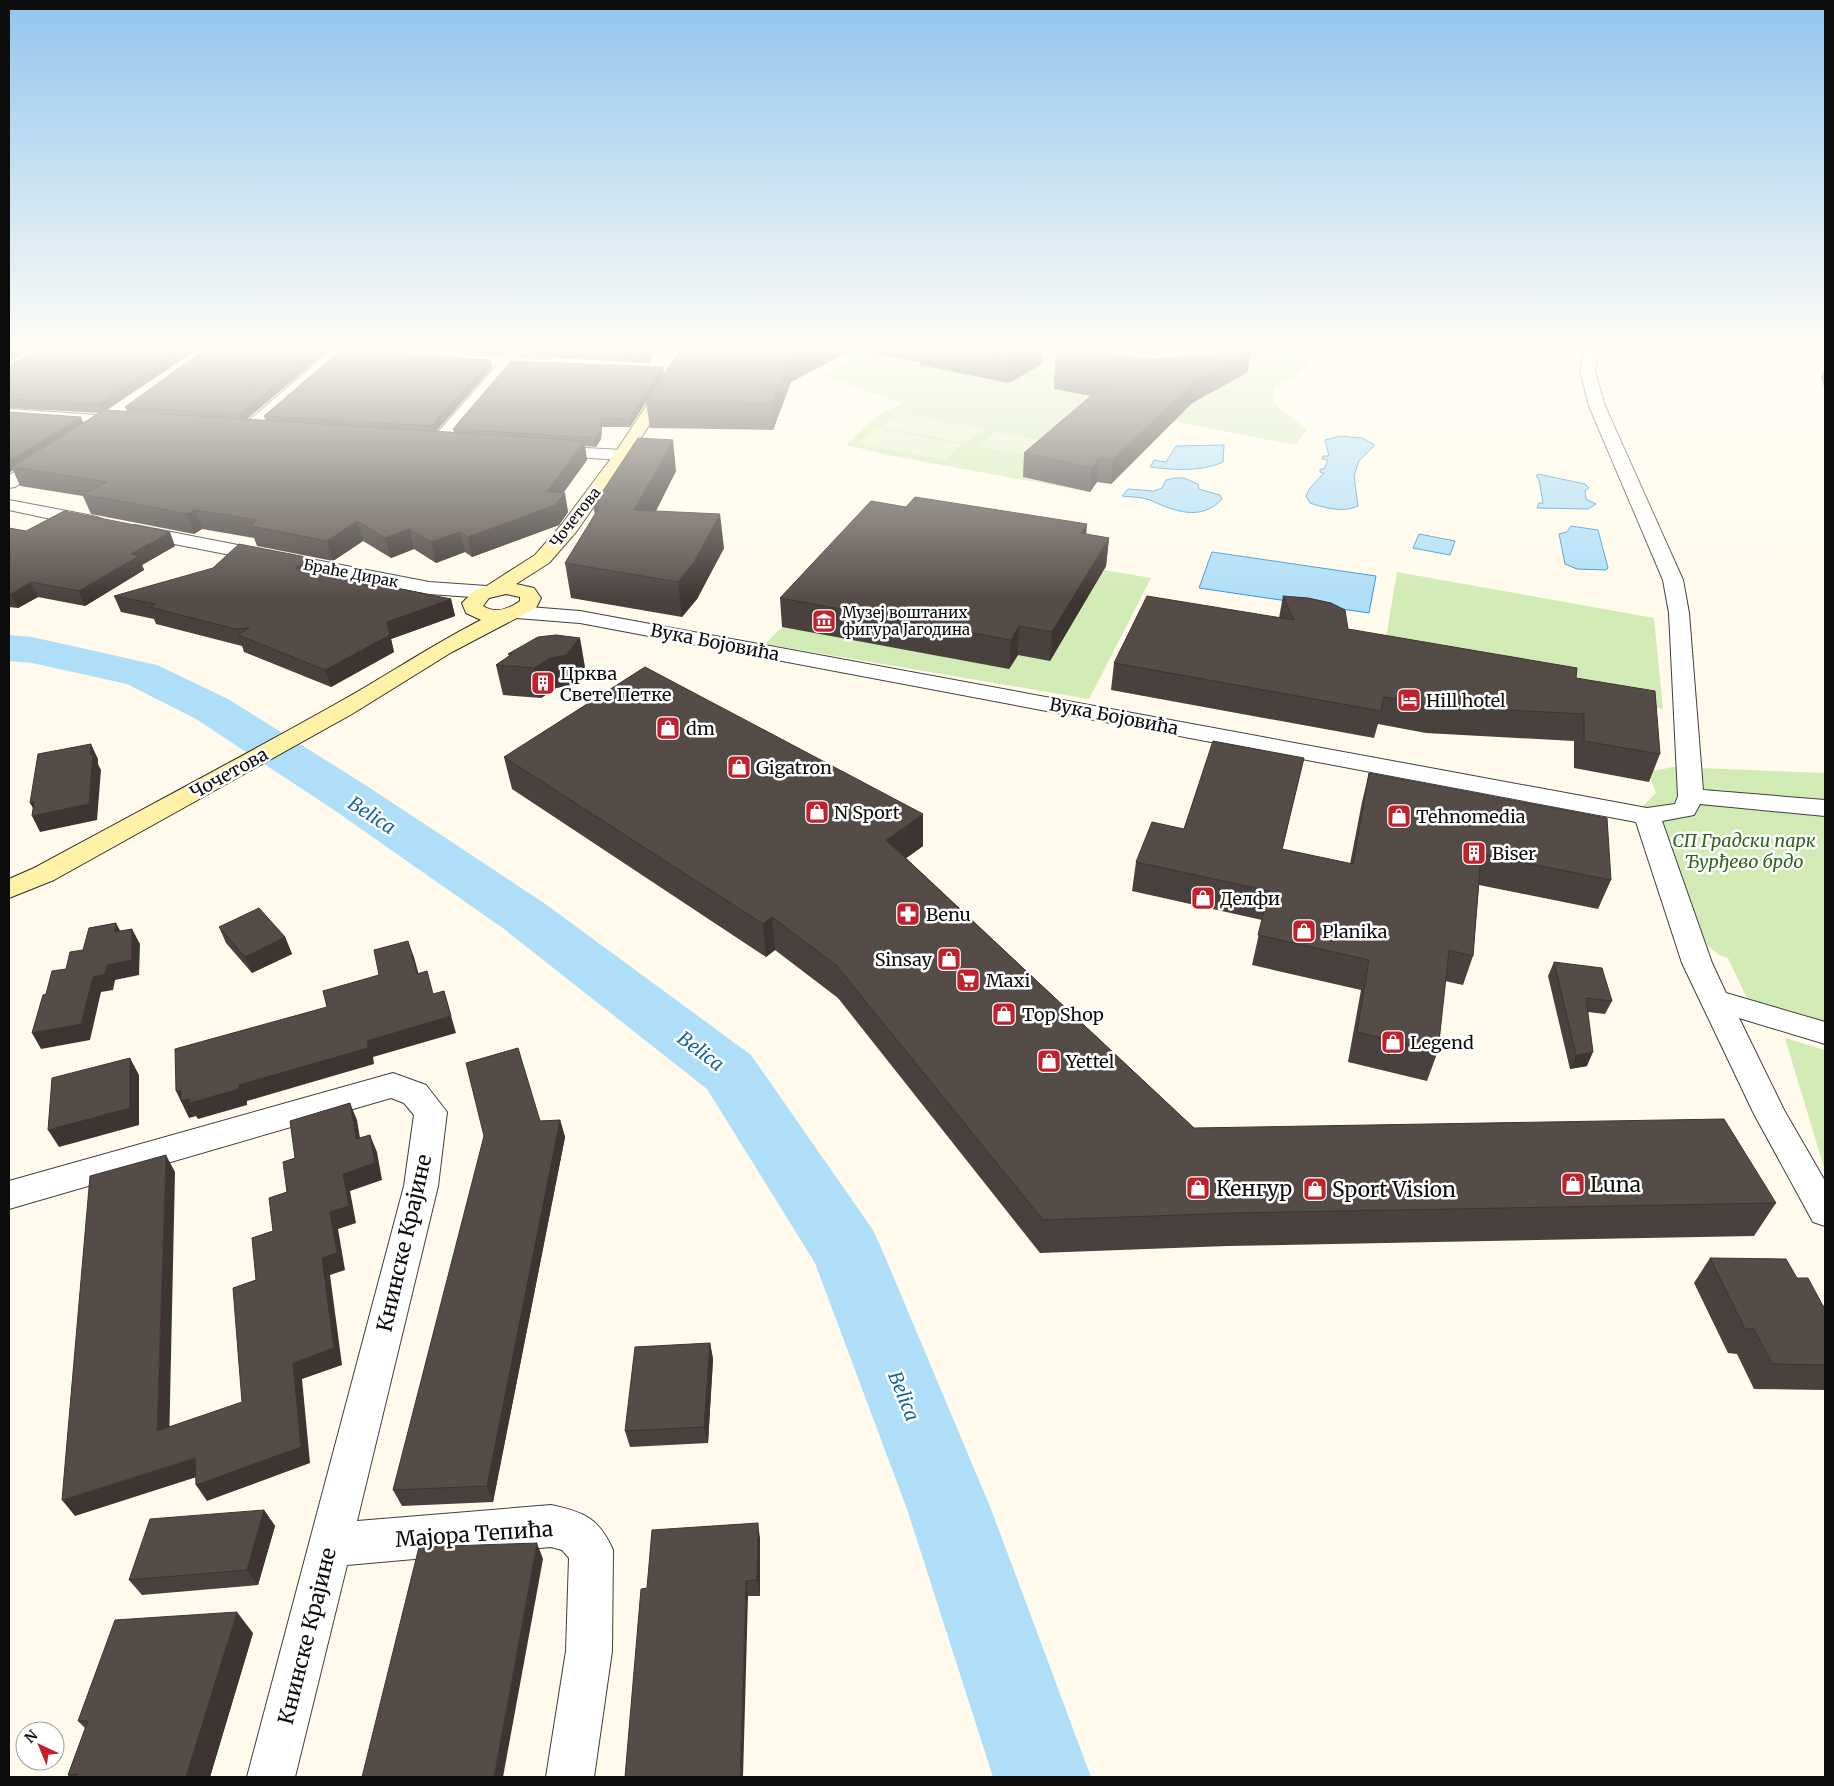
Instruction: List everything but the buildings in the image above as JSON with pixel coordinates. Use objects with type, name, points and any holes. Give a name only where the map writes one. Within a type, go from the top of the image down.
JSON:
[{"type":"street","points":[[82,436],[86,433]]},
{"type":"street","points":[[437,444],[446,433]]},
{"type":"street","name":"Чочетова","points":[[9,890],[44,874],[318,724],[444,647],[521,604],[542,559],[569,528],[636,433]]},
{"type":"street","points":[[1609,433],[1673,580],[1679,613],[1691,796],[1825,808]]},
{"type":"street","points":[[418,442],[456,445]]},
{"type":"street","points":[[535,450],[622,455]]},
{"type":"street","points":[[9,483],[58,452]]},
{"type":"street","name":"Браће Дирак","points":[[9,505],[429,588],[490,591]]},
{"type":"street","points":[[26,527],[52,514]]},
{"type":"street","name":"Чочетова","points":[[444,647],[477,597],[542,559]]},
{"type":"street","name":"Браће Дирак","points":[[429,588],[472,607]]},
{"type":"street","points":[[472,607],[487,615],[521,604],[513,588],[490,591]]},
{"type":"street","name":"Вука Бојовића","points":[[521,604],[580,617],[1647,816],[1685,810],[1691,796]]},
{"type":"street","points":[[1647,816],[1698,963],[1770,1114],[1825,1212]]},
{"type":"street","points":[[1715,1000],[1825,1033]]},
{"type":"street","name":"Книнске Крајине","points":[[9,1195],[393,1085],[415,1094],[431,1112],[421,1186],[271,1777]]},
{"type":"street","name":"Мајора Тепића","points":[[330,1545],[551,1526],[574,1530],[591,1550],[589,1651],[570,1777]]},
{"type":"green space","points":[[858,433],[1161,433],[1137,458],[1097,450],[1073,489],[893,456],[846,445]]},
{"type":"green space","points":[[870,433],[904,433],[962,445],[944,460],[857,443]]},
{"type":"green space","points":[[915,433],[978,433],[966,443]]},
{"type":"green space","points":[[994,433],[1003,433],[1084,449],[1068,464],[978,446]]},
{"type":"green space","points":[[1236,433],[1304,433],[1295,445]]},
{"type":"green space","points":[[1079,561],[1106,566],[1104,570],[1151,578],[1089,699],[765,644],[782,627]]},
{"type":"green space","points":[[1397,572],[1654,618],[1663,709],[1383,656]]},
{"type":"green space","name":"СП Градски парк Ђурђево брдо","points":[[1673,767],[1825,773],[1825,1033],[1753,1011],[1728,958],[1719,955],[1687,929],[1641,808],[1656,793],[1648,772]]},
{"type":"green space","points":[[1785,1038],[1825,1050],[1825,1171]]},
{"type":"water","points":[[1340,436],[1362,438],[1375,445],[1359,461],[1354,476],[1358,506],[1347,509],[1334,509],[1310,503],[1306,496],[1310,488],[1324,473],[1320,472],[1320,469],[1324,469],[1328,460],[1322,459],[1323,456],[1329,456],[1325,440]]},
{"type":"water","points":[[1224,445],[1223,462],[1215,465],[1197,469],[1150,467],[1154,460],[1166,462],[1176,446]]},
{"type":"water","points":[[1538,474],[1585,484],[1589,488],[1585,491],[1586,499],[1596,504],[1588,509],[1537,508],[1539,503],[1543,503],[1539,480],[1536,476]]},
{"type":"water","points":[[1184,478],[1198,484],[1199,489],[1220,495],[1222,499],[1214,506],[1205,510],[1187,512],[1168,508],[1147,499],[1122,496],[1128,489],[1154,491],[1162,488],[1166,480]]},
{"type":"water","points":[[1571,526],[1598,530],[1608,568],[1606,570],[1577,569],[1565,564],[1559,534],[1567,532]]},
{"type":"water","points":[[1419,534],[1455,541],[1450,555],[1413,548]]},
{"type":"water","points":[[1212,552],[1376,576],[1369,613],[1199,588]]},
{"type":"waterway","name":"Belica","points":[[9,648],[32,650],[141,674],[212,709],[352,799],[524,916],[729,1072],[847,1252],[949,1509],[1042,1777]]},
{"type":"place","name":"Музеј воштаних фигура Јагодина","points":[[824,621]]},
{"type":"place","name":"Црква Свете Петке","points":[[543,683]]},
{"type":"place","name":"Hill hotel","points":[[1409,700]]},
{"type":"place","name":"dm","points":[[668,728]]},
{"type":"place","name":"Gigatron","points":[[739,767]]},
{"type":"place","name":"N Sport","points":[[817,812]]},
{"type":"place","name":"Tehnomedia","points":[[1399,816]]},
{"type":"place","name":"Biser","points":[[1474,853]]},
{"type":"place","name":"Делфи","points":[[1203,898]]},
{"type":"place","name":"Benu","points":[[908,914]]},
{"type":"place","name":"Planika","points":[[1304,931]]},
{"type":"place","name":"Sinsay","points":[[949,959]]},
{"type":"place","name":"Maxi","points":[[968,980]]},
{"type":"place","name":"Top Shop","points":[[1004,1014]]},
{"type":"place","name":"Legend","points":[[1393,1042]]},
{"type":"place","name":"Yettel","points":[[1049,1061]]},
{"type":"place","name":"Luna","points":[[1573,1184]]},
{"type":"place","name":"Кенгур","points":[[1198,1188]]},
{"type":"place","name":"Sport Vision","points":[[1315,1189]]}]
